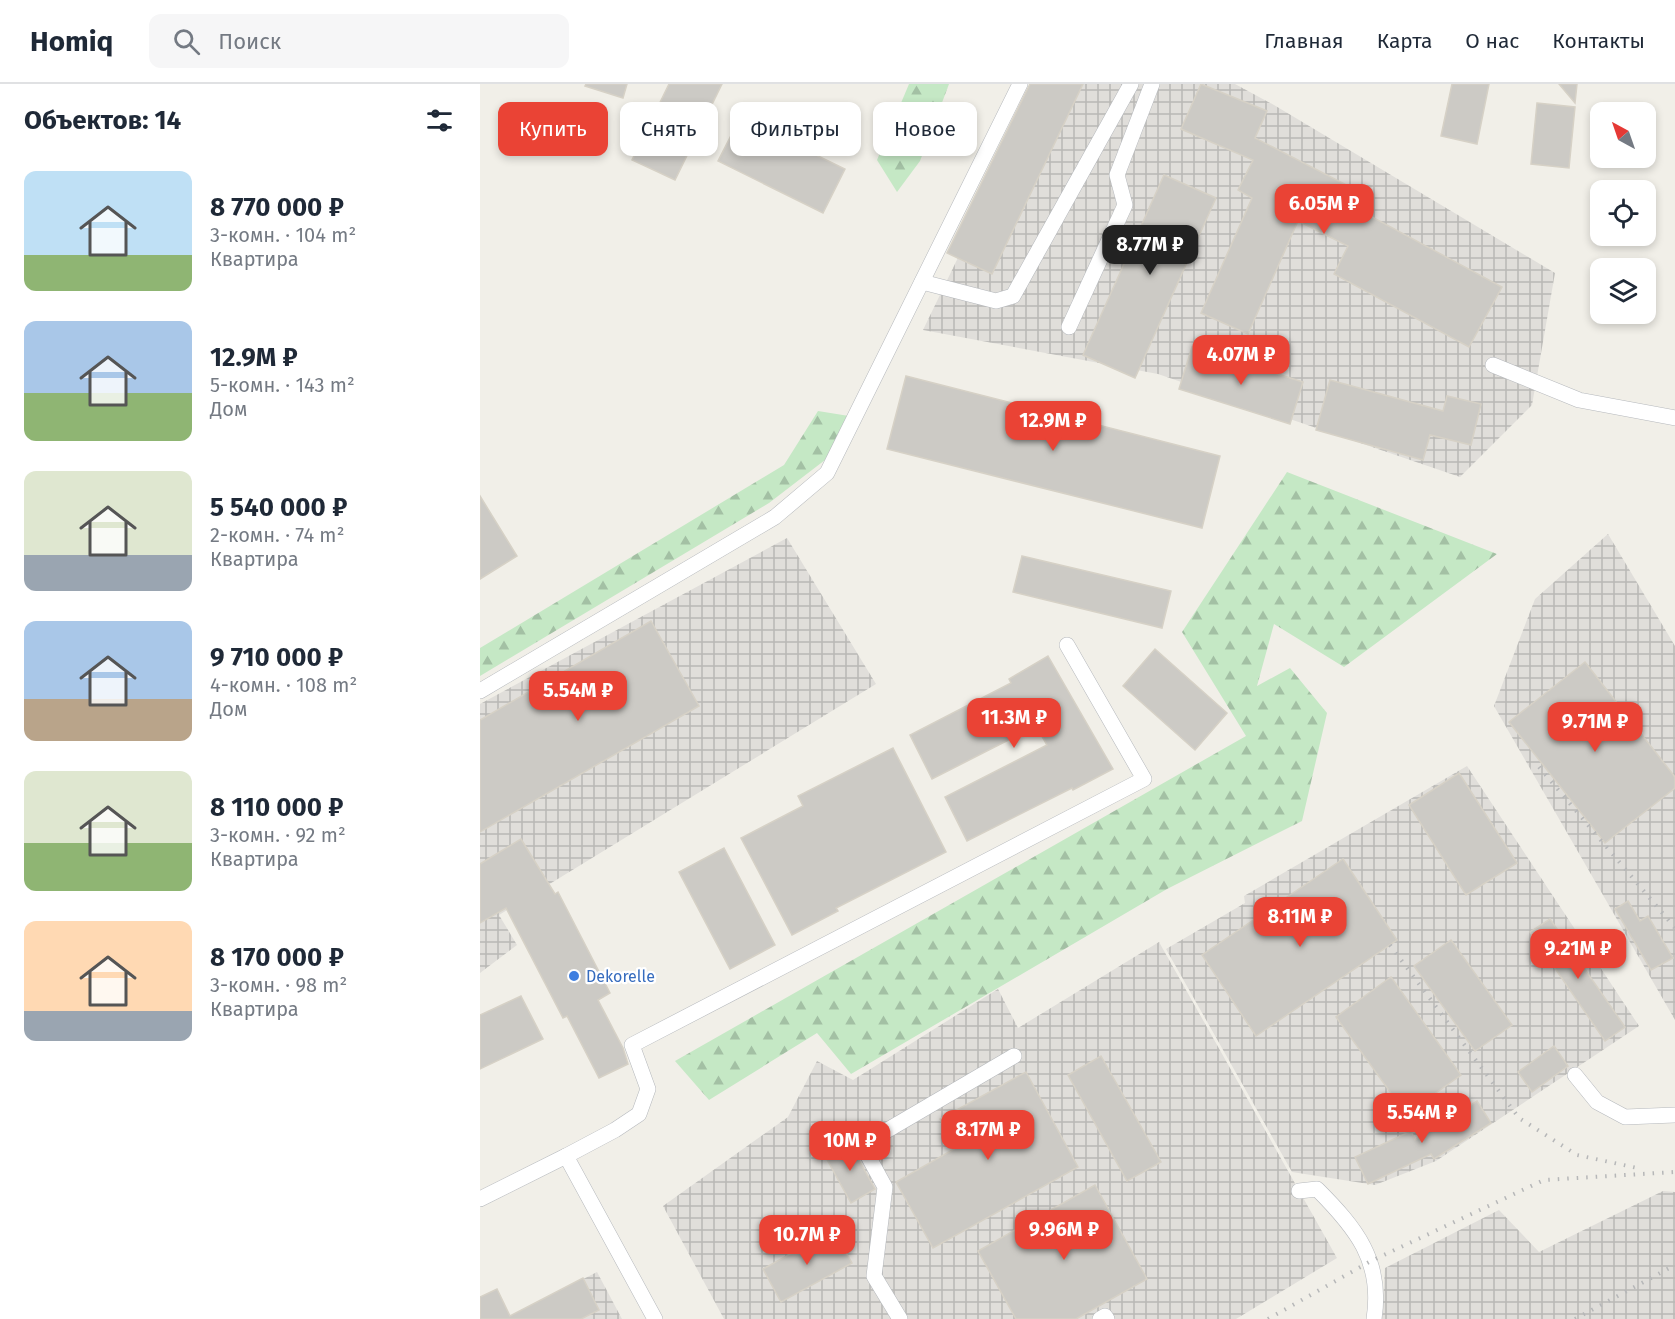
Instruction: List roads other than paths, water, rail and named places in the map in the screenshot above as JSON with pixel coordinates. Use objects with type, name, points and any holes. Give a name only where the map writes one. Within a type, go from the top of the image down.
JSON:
[{"type":"street","points":[[480,691],[775,517],[827,473],[1020,84]]},
{"type":"street","points":[[922,282],[996,302],[1013,296],[1131,84]]},
{"type":"street","points":[[1069,327],[1125,205],[1117,175],[1152,84]]},
{"type":"street","points":[[1493,365],[1579,400],[1675,418]]},
{"type":"street","points":[[480,1199],[615,1130],[639,1114],[648,1089],[632,1045],[1144,779],[1067,645]]},
{"type":"street","points":[[900,1319],[874,1276],[885,1187],[862,1145],[1014,1056]]},
{"type":"street","points":[[1575,1075],[1597,1102],[1625,1117],[1675,1115]]},
{"type":"street","points":[[566,1156],[655,1319]]},
{"type":"street","points":[[1299,1191],[1317,1189],[1346,1218],[1371,1261],[1377,1299],[1374,1319]]},
{"type":"street","points":[[1100,1319],[1105,1316],[1107,1319]]},
{"type":"railway","points":[[1539,767],[1675,928]]},
{"type":"railway","points":[[1390,945],[1519,1118],[1577,1155],[1642,1169]]},
{"type":"railway","points":[[1268,1319],[1371,1261],[1544,1180],[1675,1172]]},
{"type":"railway","points":[[1575,1319],[1675,1265]]},
{"type":"place","name":"Dekorelle","points":[[574,976]]}]
